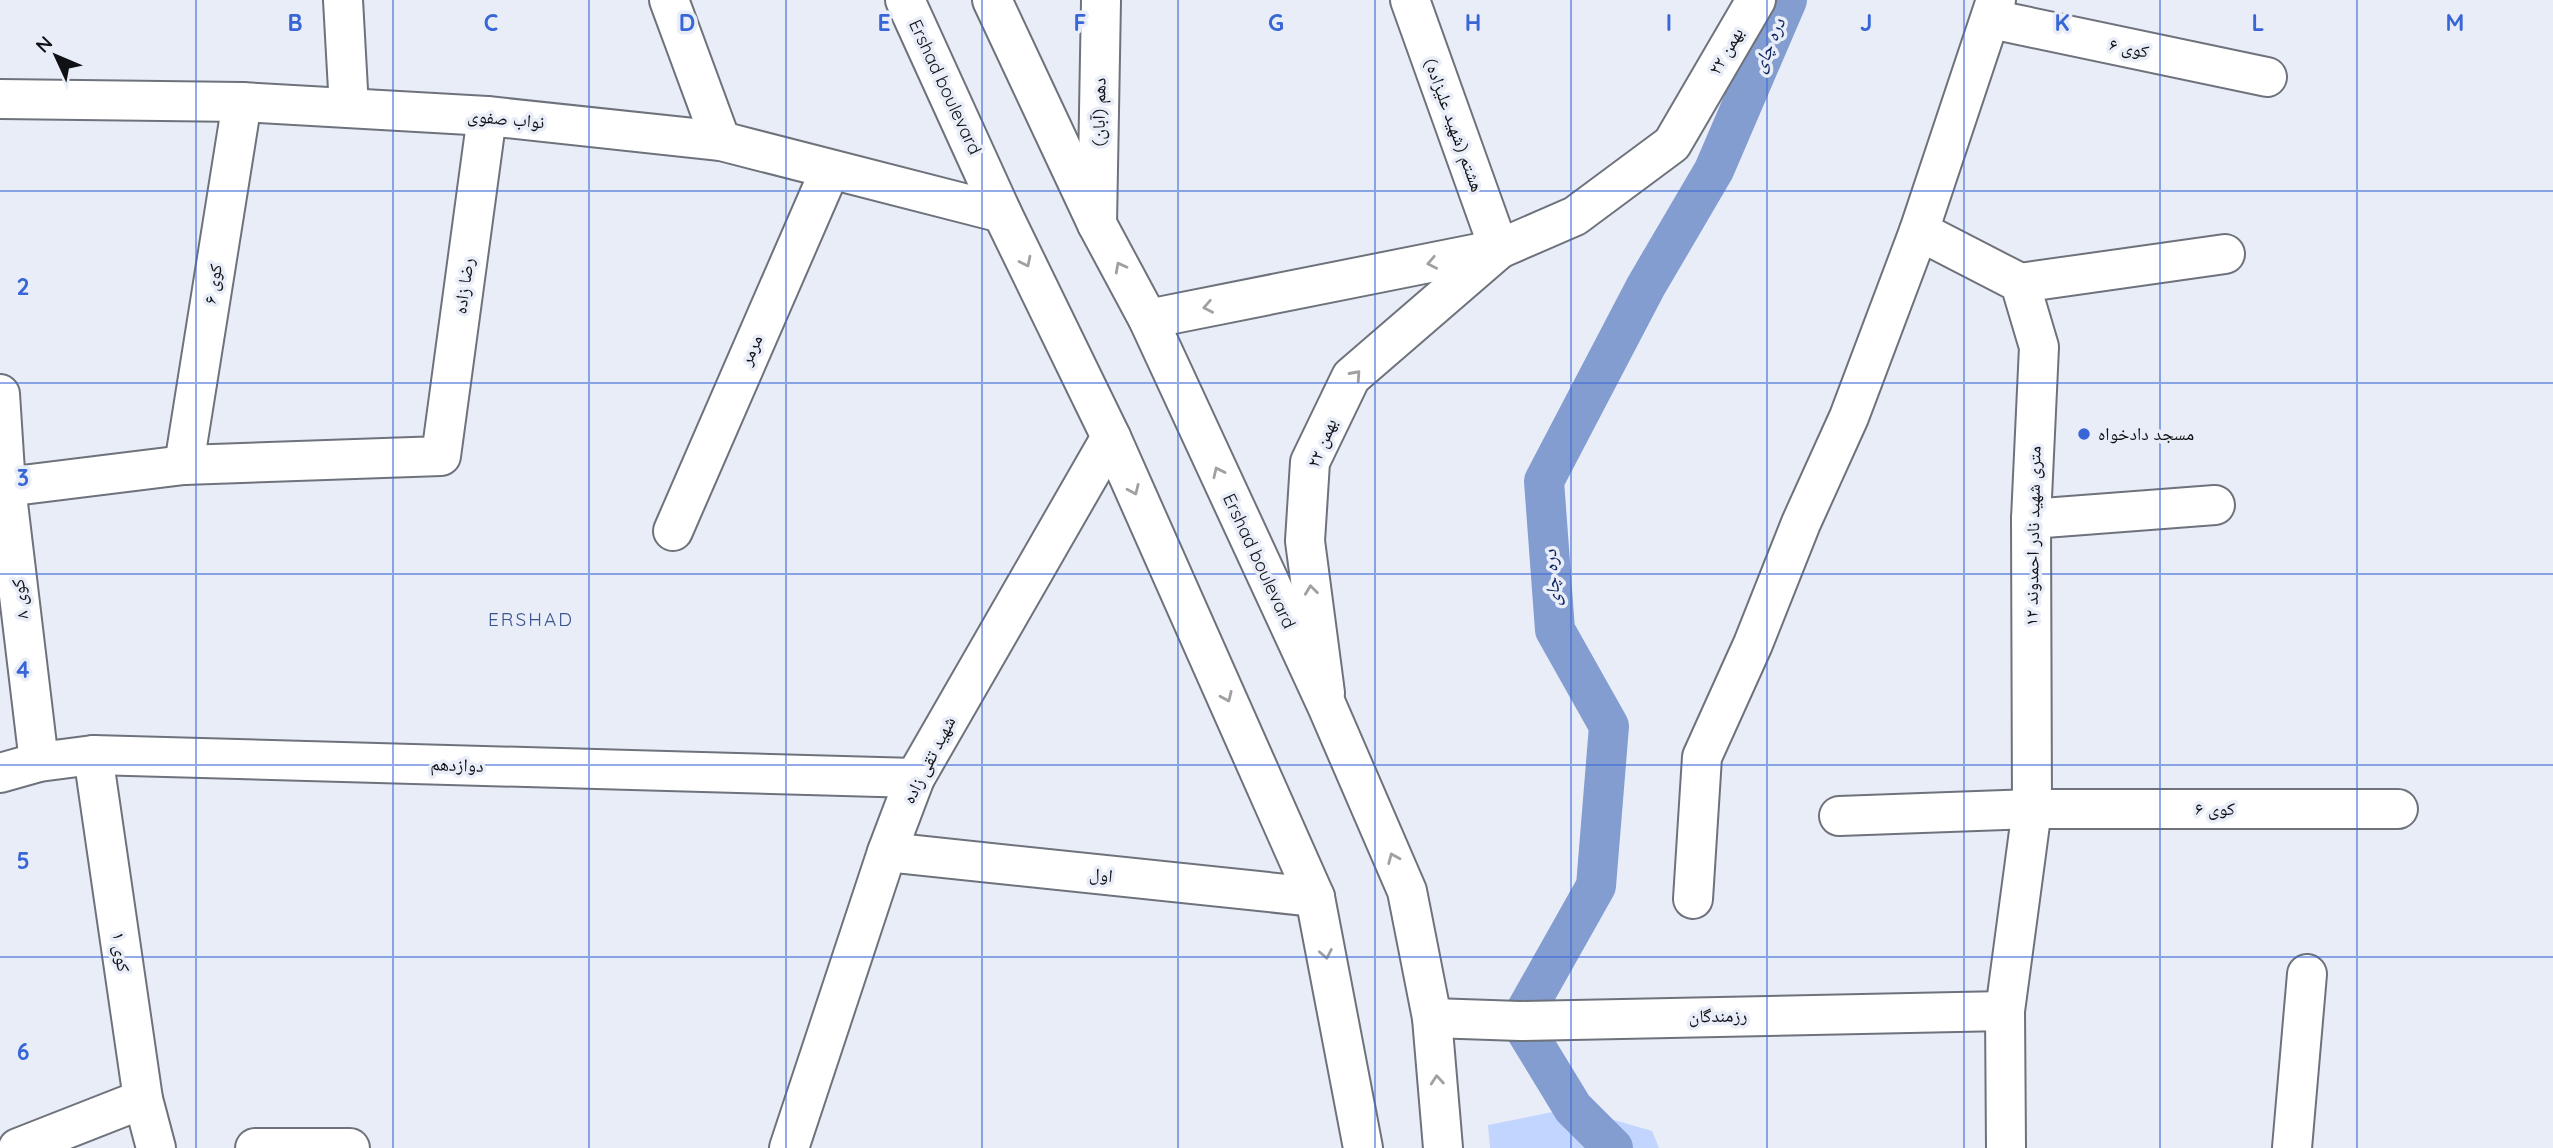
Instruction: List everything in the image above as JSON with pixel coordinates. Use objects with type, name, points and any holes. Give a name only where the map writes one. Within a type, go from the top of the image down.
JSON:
[{"type":"street","points":[[343,0],[349,108]]},
{"type":"street","points":[[669,0],[721,141]]},
{"type":"street","name":"Ershad boulevard","points":[[905,0],[1002,213],[1111,437],[1315,897],[1363,1148]]},
{"type":"street","name":"Ershad boulevard","points":[[992,0],[1097,225],[1148,319],[1327,706],[1407,891],[1432,1018],[1443,1148]]},
{"type":"street","name":"دهم (آبان)","points":[[1097,225],[1101,0]]},
{"type":"street","name":"هشتم (شهید علیزاده)","points":[[1410,0],[1499,249]]},
{"type":"street","name":"۲۲ بهمن","points":[[1148,319],[1499,249],[1576,216],[1672,144],[1756,0]]},
{"type":"street","points":[[1693,898],[1702,757],[1849,417],[1919,231],[1993,10]]},
{"type":"street","name":"کوی ۶","points":[[1993,10],[2267,77]]},
{"type":"street","name":"نواب صفوی","points":[[0,99],[242,102],[487,116],[721,141],[1002,213]]},
{"type":"street","name":"کوی ۶","points":[[184,465],[242,102]]},
{"type":"street","name":"رضا زاده","points":[[184,465],[441,456],[487,116]]},
{"type":"street","name":"مرمر","points":[[673,531],[830,170]]},
{"type":"street","points":[[1919,231],[2020,283],[2225,254]]},
{"type":"street","name":"۲۲ بهمن","points":[[1327,706],[1305,541],[1310,462],[1351,377],[1499,249]]},
{"type":"street","name":"۱۲ متری شهید نادر احمدوند","points":[[2006,1148],[2005,1011],[2032,809],[2031,519],[2039,346],[2020,283]]},
{"type":"street","name":"کوی ۸","points":[[0,394],[6,486],[39,762]]},
{"type":"street","name":"شهید تقی زاده","points":[[789,1148],[887,852],[915,778],[1111,437]]},
{"type":"street","points":[[6,486],[184,465]]},
{"type":"street","points":[[2031,519],[2215,505]]},
{"type":"street","name":"دوازدهم","points":[[0,773],[39,762],[93,755],[915,778]]},
{"type":"street","name":"کوی ۱","points":[[93,755],[142,1099],[156,1148]]},
{"type":"street","name":"کوی ۶","points":[[1839,816],[2032,809],[2398,809]]},
{"type":"street","name":"اول","points":[[887,852],[1315,897]]},
{"type":"street","points":[[2292,1148],[2307,974]]},
{"type":"street","name":"رزمندگان","points":[[1432,1018],[1520,1021],[2005,1011]]},
{"type":"street","points":[[18,1148],[142,1099]]},
{"type":"street","points":[[255,1148],[350,1148]]},
{"type":"shaded area","points":[[1573,1108],[1652,1131],[1659,1148],[1490,1148],[1488,1125]]},
{"type":"waterway","name":"دره چای","points":[[1613,1148],[1573,1108],[1520,1021],[1596,886],[1609,726],[1555,630],[1544,481],[1646,286],[1714,170],[1787,0]]},
{"type":"place","name":"مسجد دادخواه","points":[[2084,434]]},
{"type":"district","name":"ERSHAD","points":[[531,619]]}]
